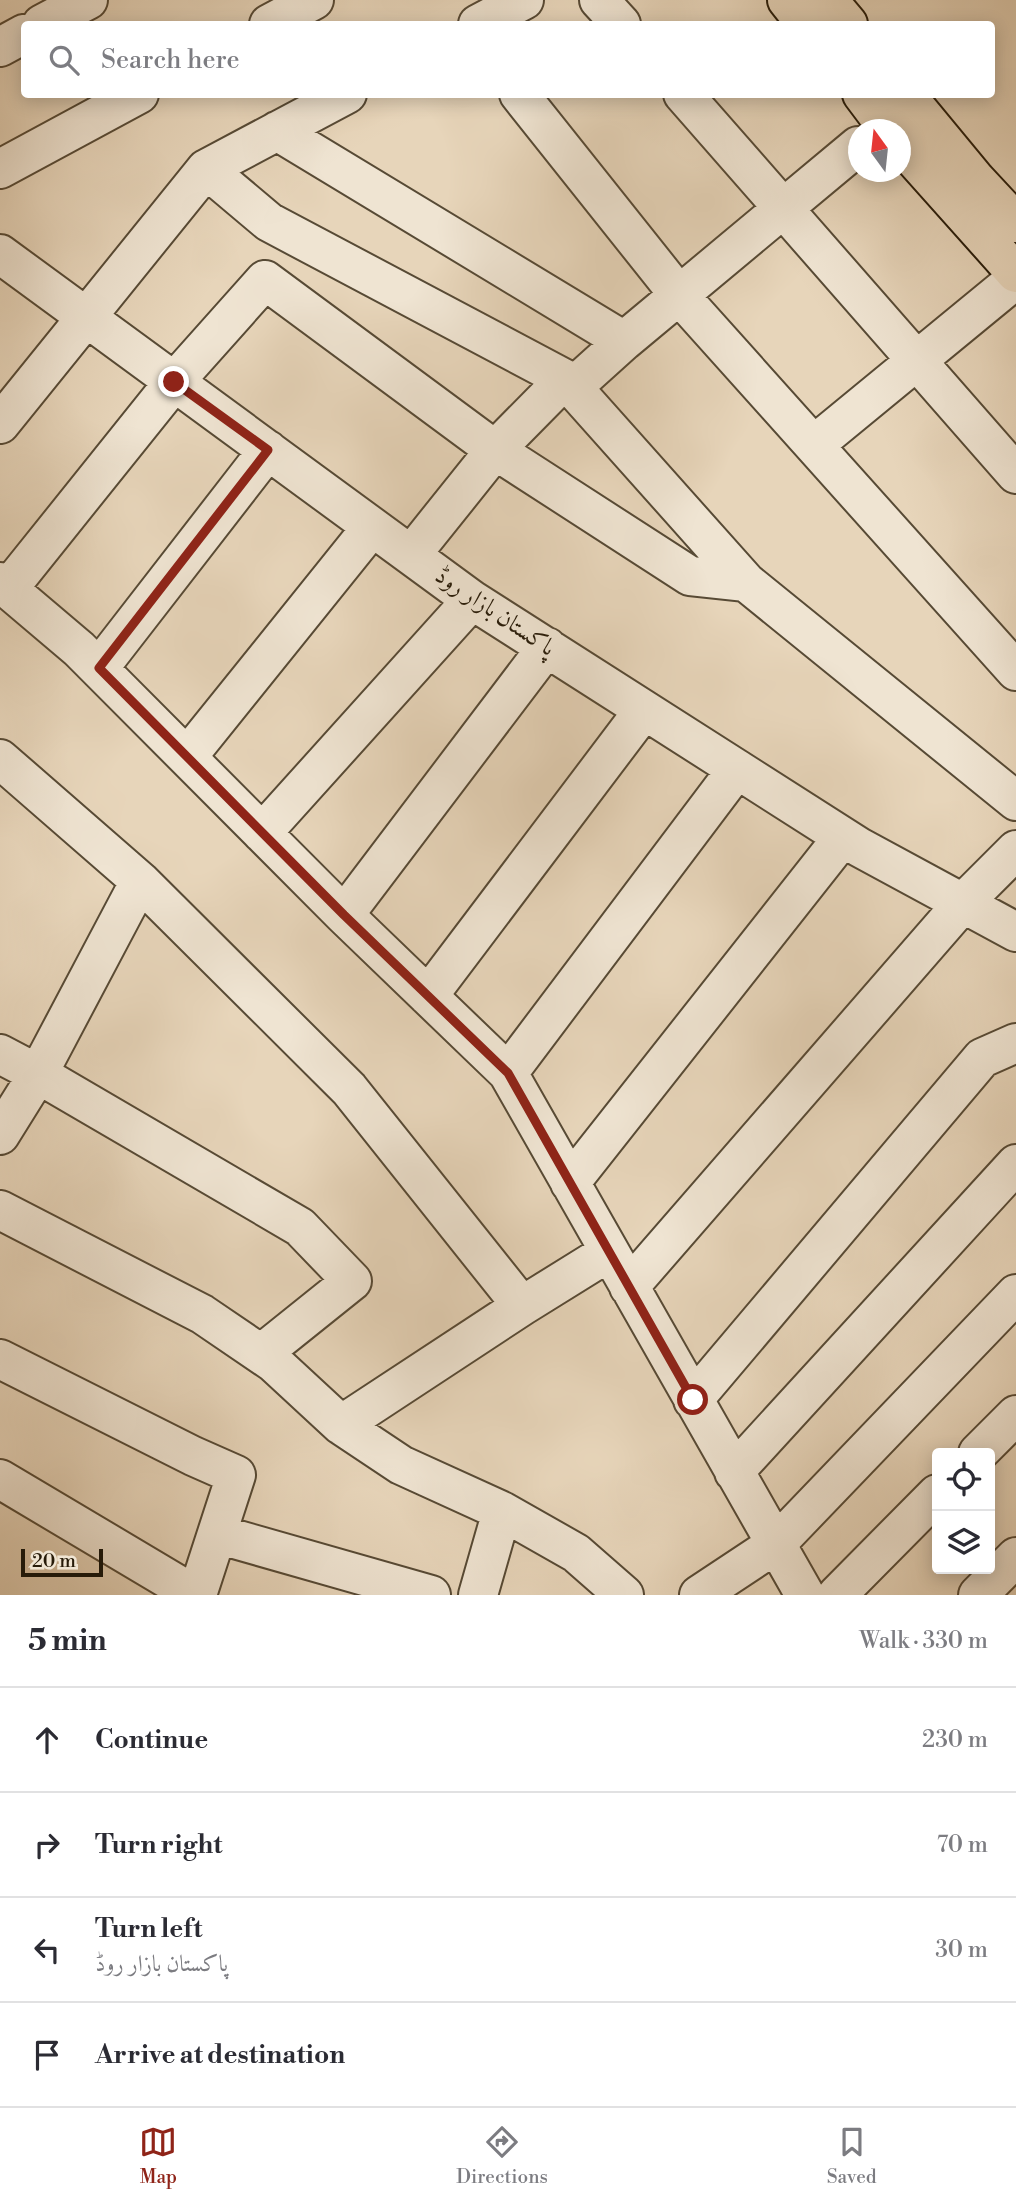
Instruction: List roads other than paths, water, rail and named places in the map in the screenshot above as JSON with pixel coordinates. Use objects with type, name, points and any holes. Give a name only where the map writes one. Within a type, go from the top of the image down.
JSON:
[{"type":"main road","points":[[786,0],[804,21]]},
{"type":"main road","points":[[828,0],[846,21]]},
{"type":"main road","points":[[911,140],[976,180],[1016,223]]},
{"type":"main road","points":[[911,155],[1016,274]]},
{"type":"street","points":[[48,21],[88,0]]},
{"type":"street","points":[[484,21],[524,0]]},
{"type":"street","points":[[599,0],[618,21]]},
{"type":"street","points":[[274,21],[308,2]]},
{"type":"street","points":[[0,47],[21,36]]},
{"type":"street","points":[[0,169],[132,98]]},
{"type":"street","points":[[0,424],[206,169],[339,98]]},
{"type":"street","points":[[522,98],[679,295],[1016,671]]},
{"type":"street","points":[[687,98],[1016,474]]},
{"type":"street","points":[[277,131],[624,341]]},
{"type":"street","points":[[411,555],[495,450],[569,383],[624,341],[848,153]]},
{"type":"street","points":[[206,169],[270,222],[569,383],[746,582],[1016,801]]},
{"type":"street","name":"پاکستان بازار روڈ","points":[[0,254],[472,600],[843,837],[1016,932]]},
{"type":"street","points":[[814,445],[1016,279]]},
{"type":"street","points":[[746,582],[690,576],[495,450],[265,280],[174,382],[8,595],[99,668],[344,915],[508,1073],[805,1595]]},
{"type":"street","points":[[99,668],[268,450]]},
{"type":"street","points":[[187,757],[372,527]]},
{"type":"street","points":[[262,833],[472,600]]},
{"type":"street","points":[[344,915],[547,648]]},
{"type":"street","points":[[428,996],[644,710]]},
{"type":"street","points":[[0,759],[140,881],[349,1089],[522,1306]]},
{"type":"street","points":[[508,1073],[737,769]]},
{"type":"street","points":[[570,1183],[843,837]]},
{"type":"street","points":[[629,1287],[963,903],[1016,850]]},
{"type":"street","points":[[0,1135],[38,1074],[140,881]]},
{"type":"street","points":[[693,1400],[982,1058],[1016,1043]]},
{"type":"street","points":[[0,1054],[300,1227],[352,1281],[261,1354]]},
{"type":"street","points":[[734,1472],[1011,1179]]},
{"type":"street","points":[[0,1210],[202,1314],[274,1363],[341,1425],[401,1465],[502,1511],[576,1553],[624,1595]]},
{"type":"street","points":[[341,1425],[609,1252]]},
{"type":"street","points":[[699,1595],[776,1544],[1016,1294]]},
{"type":"street","points":[[0,1359],[236,1475],[196,1595],[0,1479]]},
{"type":"street","points":[[983,1448],[1016,1415]]},
{"type":"street","points":[[837,1595],[932,1499]]},
{"type":"street","points":[[478,1595],[502,1511]]},
{"type":"street","points":[[217,1534],[431,1595]]},
{"type":"street","points":[[978,1595],[1016,1557]]}]
